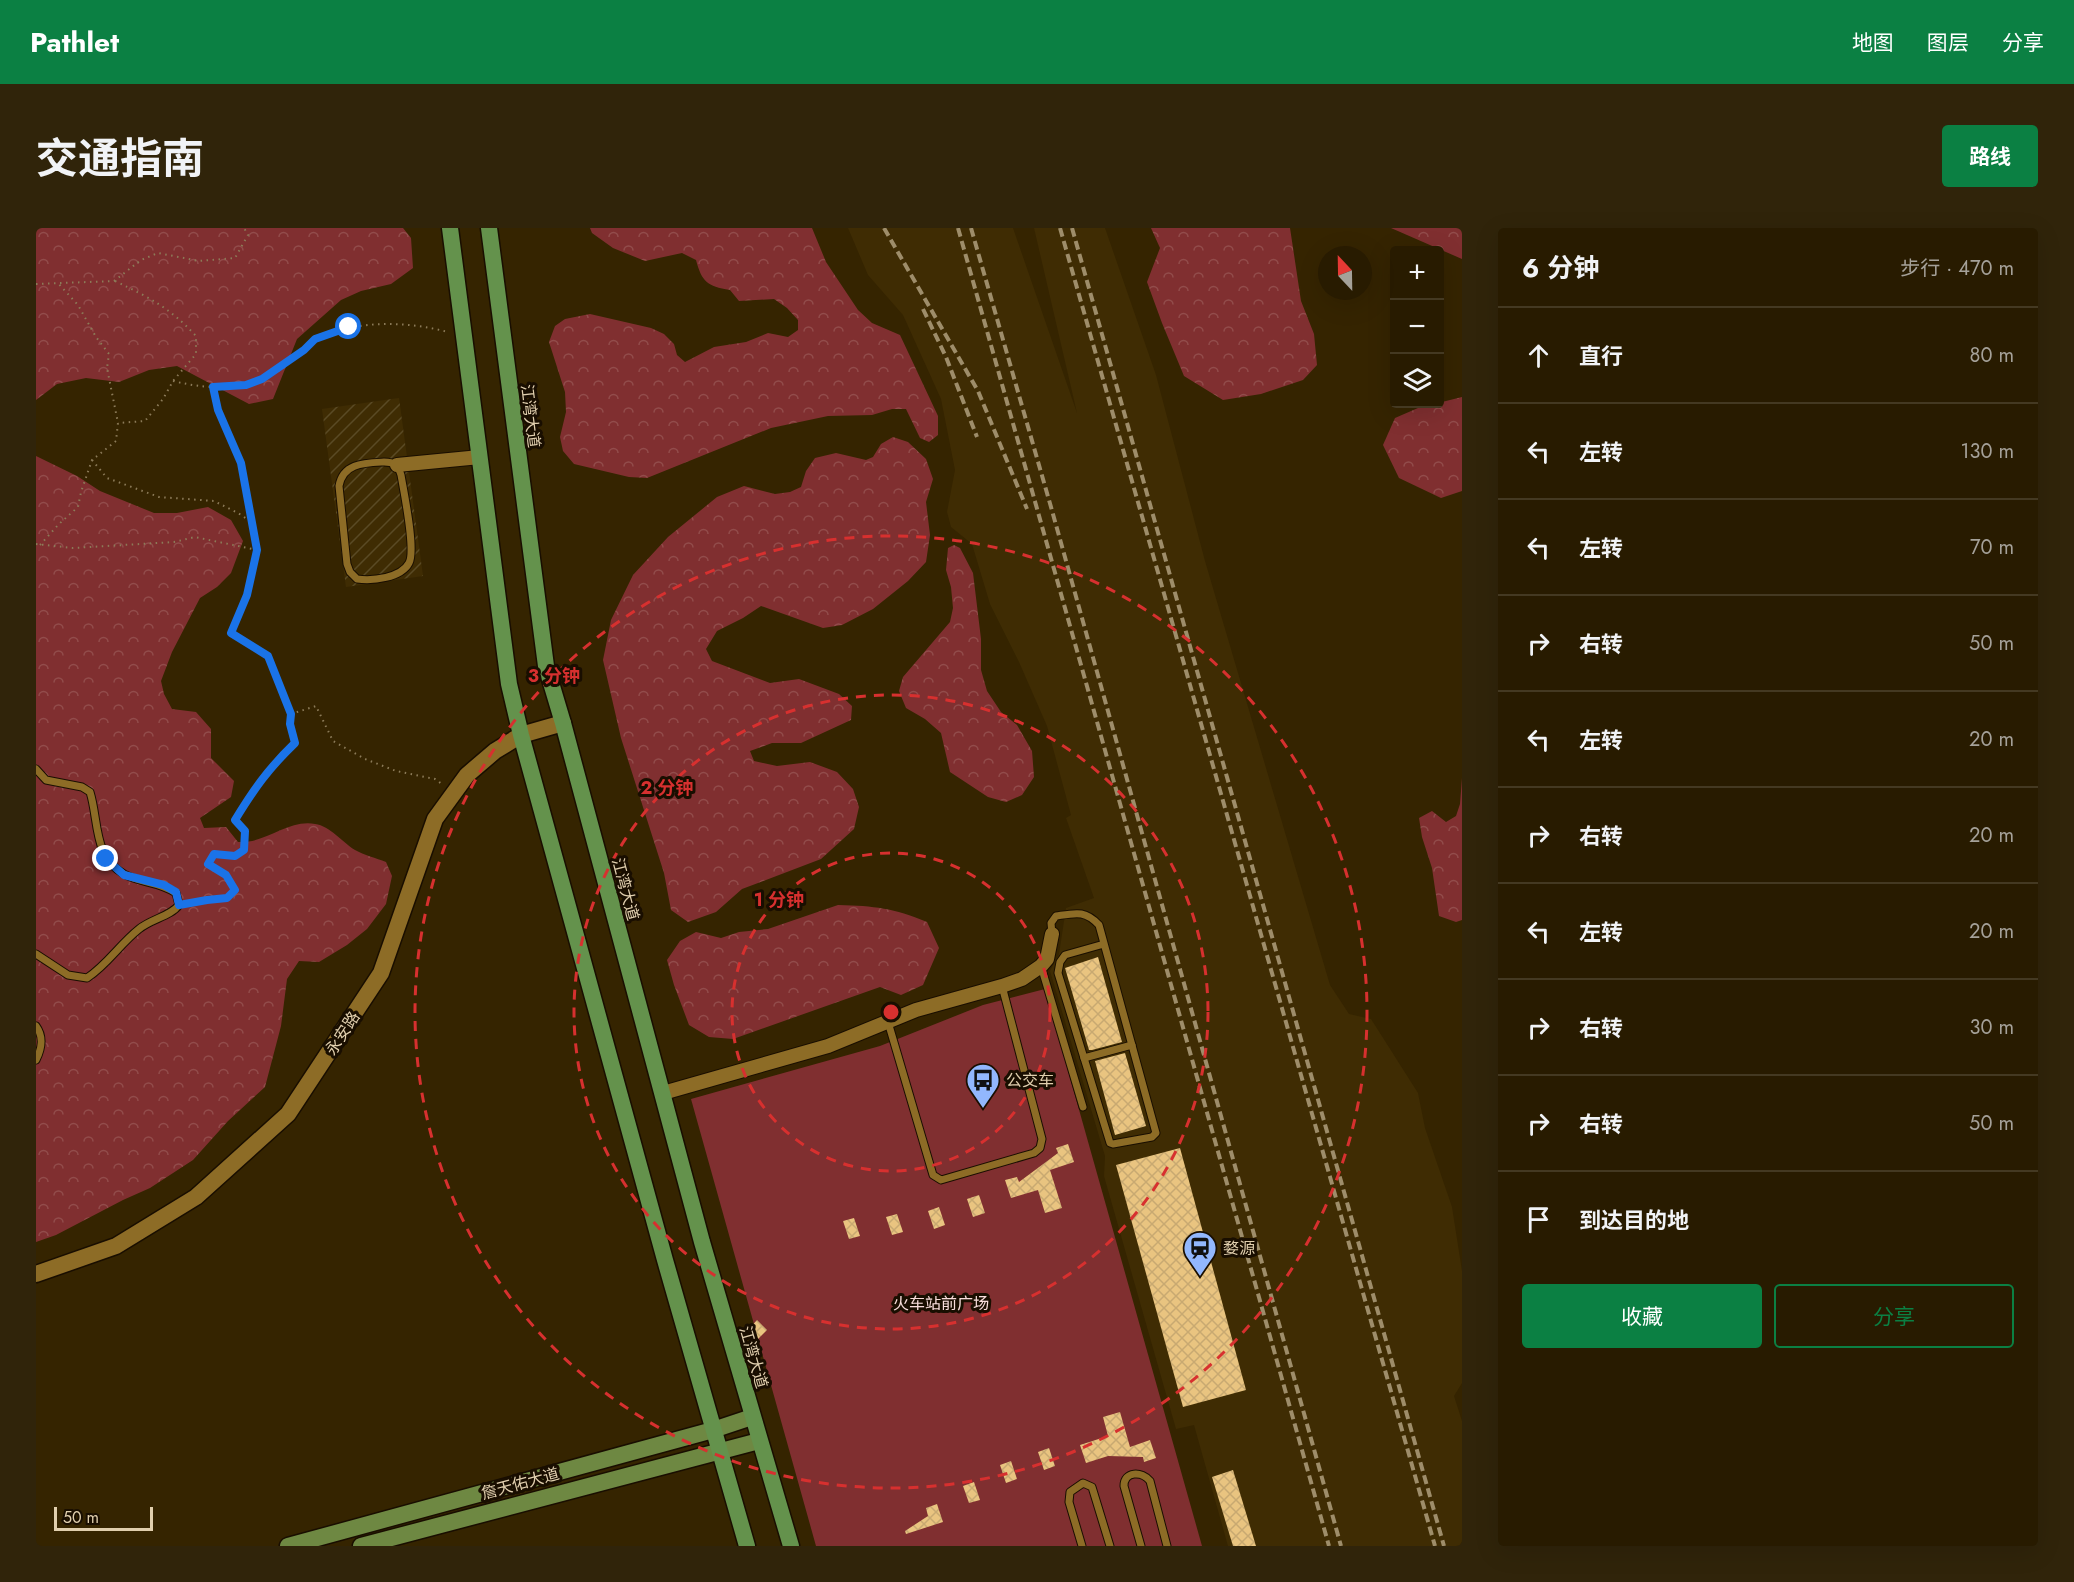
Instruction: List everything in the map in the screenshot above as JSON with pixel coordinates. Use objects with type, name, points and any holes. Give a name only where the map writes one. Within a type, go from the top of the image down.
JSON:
[{"type":"highway","points":[[450,228],[509,684],[521,735],[747,1546]]},
{"type":"highway","name":"江湾大道","points":[[489,228],[546,666],[702,1242],[791,1546]]},
{"type":"main road","name":"詹天佑大道","points":[[288,1546],[752,1418]]},
{"type":"main road","name":"詹天佑大道","points":[[361,1546],[759,1441]]},
{"type":"street","points":[[397,465],[480,457]]},
{"type":"street","name":"永安路","points":[[36,1274],[116,1246],[196,1197],[288,1114],[381,973],[435,819],[474,769],[495,751],[521,735],[563,723]]},
{"type":"street","points":[[663,1093],[828,1046],[916,1010],[1002,987],[1022,979],[1047,959],[1052,934]]},
{"type":"lane","points":[[384,462],[397,465],[401,475],[410,537],[410,561],[397,574],[367,580],[357,579],[350,572],[347,564],[340,477],[353,466],[384,462]]},
{"type":"lane","points":[[36,770],[46,780],[82,787],[90,792],[100,845],[106,859],[124,875],[164,885],[176,892],[179,905],[174,912],[161,915],[140,928],[96,973],[87,978],[68,975],[36,954]]},
{"type":"lane","points":[[1052,934],[1051,923],[1056,916],[1076,913],[1090,915],[1100,926],[1156,1133],[1152,1137],[1113,1144],[1110,1143],[1058,974],[1060,962],[1065,955],[1104,944]]},
{"type":"lane","points":[[1041,966],[1083,1107]]},
{"type":"lane","points":[[888,1022],[936,1179],[941,1180],[1034,1153],[1040,1148],[1042,1140],[1002,987]]},
{"type":"lane","points":[[36,1026],[41,1033],[42,1043],[36,1059]]},
{"type":"lane","points":[[1084,1058],[1132,1045]]},
{"type":"lane","points":[[1141,1546],[1124,1486],[1126,1478],[1137,1473],[1145,1475],[1150,1481],[1167,1546]]},
{"type":"lane","points":[[1082,1546],[1069,1502],[1070,1492],[1083,1484],[1092,1487],[1110,1546]]},
{"type":"path","points":[[114,280],[141,260],[158,253],[199,261],[235,258],[248,236],[243,228]]},
{"type":"path","points":[[36,284],[114,280],[152,298],[178,316],[196,336],[196,354],[173,381],[163,399],[145,421],[118,423]]},
{"type":"path","points":[[40,545],[78,507],[92,460],[116,441],[118,423],[107,368],[110,354],[96,337],[78,305],[57,282]]},
{"type":"path","points":[[173,381],[197,387],[246,385],[262,379],[304,350],[315,339],[349,327],[424,326],[464,336]]},
{"type":"path","points":[[179,905],[227,898],[235,890],[226,875],[208,864],[214,854],[235,856],[244,850],[245,831],[235,820],[258,782],[295,743],[290,724],[291,714],[268,656],[231,633],[247,595],[257,550],[241,463],[218,410],[213,387]]},
{"type":"path","points":[[92,460],[107,478],[159,497],[214,501],[253,523]]},
{"type":"path","points":[[36,544],[73,548],[174,542],[195,537],[257,550]]},
{"type":"path","points":[[291,714],[316,706],[333,741],[365,759],[396,771],[435,779],[454,793]]},
{"type":"shaded area","points":[[848,228],[1013,228],[1077,413],[1034,228],[1105,228],[1156,375],[1205,561],[1330,985],[1349,1014],[1371,1019],[1418,1093],[1425,1128],[1452,1207],[1462,1271],[1462,1383],[1454,1396],[1462,1421],[1462,1546],[1228,1546],[1194,1425],[1176,1429],[1104,1176],[1105,1156],[1050,971],[1059,954],[1066,908],[1094,898],[1066,818],[1071,815],[1047,726],[990,604],[972,544],[951,527],[947,512],[955,470],[941,399],[903,315],[868,275]]},
{"type":"shaded area","points":[[399,398],[423,576],[346,587],[322,409]]},
{"type":"green space","points":[[36,228],[403,228],[411,238],[413,268],[391,284],[361,291],[341,300],[297,339],[273,399],[249,404],[177,366],[149,370],[119,382],[86,378],[57,384],[36,400]]},
{"type":"green space","points":[[590,228],[812,228],[826,262],[858,310],[872,323],[900,335],[938,416],[938,435],[929,442],[920,438],[906,409],[892,409],[872,415],[828,416],[771,428],[647,478],[629,477],[574,464],[563,451],[560,437],[566,412],[565,392],[549,342],[555,326],[565,319],[590,314],[651,328],[664,334],[674,344],[677,355],[685,362],[714,347],[746,342],[768,333],[788,337],[798,330],[798,320],[774,299],[739,301],[730,290],[707,282],[696,260],[682,253],[645,261],[613,248],[592,233]]},
{"type":"green space","points":[[1151,228],[1290,228],[1301,301],[1314,334],[1317,365],[1303,380],[1261,394],[1223,400],[1184,376],[1147,282],[1160,248]]},
{"type":"green space","points":[[1391,228],[1462,228],[1462,259],[1444,251],[1444,246],[1432,246]]},
{"type":"green space","points":[[1462,397],[1462,491],[1441,498],[1399,478],[1383,445],[1395,418],[1418,408],[1444,408],[1444,402]]},
{"type":"green space","points":[[893,437],[908,442],[926,459],[933,479],[926,502],[930,535],[926,562],[908,581],[873,609],[842,625],[823,628],[761,606],[717,631],[706,649],[712,661],[770,683],[799,679],[839,694],[852,706],[851,720],[801,743],[772,743],[750,751],[754,761],[777,766],[810,762],[837,772],[853,789],[859,807],[854,829],[821,859],[742,889],[716,912],[688,922],[671,910],[664,873],[621,738],[603,660],[611,620],[633,575],[668,537],[717,497],[744,486],[775,494],[790,492],[801,487],[806,471],[815,458],[836,453],[866,460],[873,457],[881,444]]},
{"type":"green space","points":[[36,456],[77,476],[100,491],[154,513],[177,513],[208,507],[231,520],[243,541],[231,573],[217,587],[200,598],[172,652],[161,681],[164,694],[172,709],[196,712],[211,729],[211,758],[234,781],[231,797],[200,818],[204,828],[226,827],[238,842],[248,842],[296,825],[305,823],[320,825],[355,850],[386,862],[392,876],[386,904],[367,929],[347,945],[319,962],[299,961],[287,979],[281,1026],[265,1087],[228,1121],[193,1160],[150,1188],[56,1235],[36,1242]]},
{"type":"green space","points":[[954,545],[960,548],[973,573],[981,639],[981,670],[987,691],[1001,712],[1017,725],[1032,751],[1034,777],[1022,795],[1006,802],[988,797],[950,772],[941,733],[925,719],[906,708],[899,691],[903,677],[950,622],[953,608],[951,587],[946,570],[948,548]]},
{"type":"green space","points":[[1462,778],[1462,920],[1456,922],[1439,916],[1432,868],[1422,837],[1419,818],[1432,811],[1446,822],[1456,816],[1460,804]]},
{"type":"green space","points":[[838,905],[884,909],[927,922],[939,948],[923,985],[901,995],[880,987],[733,1039],[709,1037],[689,1025],[667,960],[680,941],[696,932],[721,938],[739,932],[768,929]]},
{"type":"green space","name":"火车站前广场","points":[[1045,989],[1202,1546],[816,1546],[691,1099],[880,1046],[983,1005]]},
{"type":"building","points":[[1098,957],[1122,1042],[1089,1050],[1065,968]]},
{"type":"building","points":[[1125,1053],[1146,1126],[1115,1135],[1095,1061]]},
{"type":"building","points":[[1068,1144],[1074,1162],[1050,1170],[1062,1208],[1045,1213],[1038,1190],[1011,1198],[1005,1180],[1017,1177],[1019,1182],[1058,1153],[1056,1148]]},
{"type":"building","points":[[1180,1148],[1246,1390],[1183,1407],[1116,1165]]},
{"type":"building","points":[[979,1195],[985,1213],[973,1217],[967,1199]]},
{"type":"building","points":[[939,1207],[945,1225],[934,1229],[928,1211]]},
{"type":"building","points":[[897,1214],[903,1232],[892,1235],[886,1217]]},
{"type":"building","points":[[854,1218],[860,1236],[849,1239],[843,1221]]},
{"type":"building","points":[[757,1320],[767,1330],[758,1339],[748,1330]]},
{"type":"building","points":[[1120,1412],[1130,1447],[1150,1440],[1156,1458],[1144,1462],[1143,1457],[1108,1456],[1086,1463],[1080,1445],[1108,1436],[1103,1417]]},
{"type":"building","points":[[1049,1448],[1055,1466],[1044,1470],[1038,1452]]},
{"type":"building","points":[[1011,1461],[1017,1479],[1006,1483],[1000,1465]]},
{"type":"building","points":[[1233,1470],[1256,1546],[1233,1546],[1212,1477]]},
{"type":"building","points":[[974,1482],[980,1500],[969,1503],[963,1486]]},
{"type":"building","points":[[937,1504],[943,1522],[906,1534],[905,1531],[928,1516],[926,1508]]},
{"type":"railway","points":[[884,228],[978,391],[1027,509]]},
{"type":"railway","points":[[958,228],[1329,1546]]},
{"type":"railway","points":[[971,228],[1341,1546]]},
{"type":"railway","points":[[1060,228],[1435,1546]]},
{"type":"railway","points":[[1072,228],[1444,1546]]},
{"type":"railway","points":[[923,309],[946,357],[977,437]]},
{"type":"place","name":"公交车","points":[[983,1109]]},
{"type":"place","name":"婺源","points":[[1200,1277]]},
{"type":"route","points":[[106,859],[124,875],[164,885],[176,892],[179,905],[227,898],[235,890],[226,875],[208,864],[214,854],[235,856],[244,850],[245,831],[235,820],[258,782],[295,743],[290,724],[291,714],[268,656],[231,633],[247,595],[257,550],[241,463],[218,410],[213,387],[246,385],[262,379],[304,350],[315,339],[349,327]]}]
